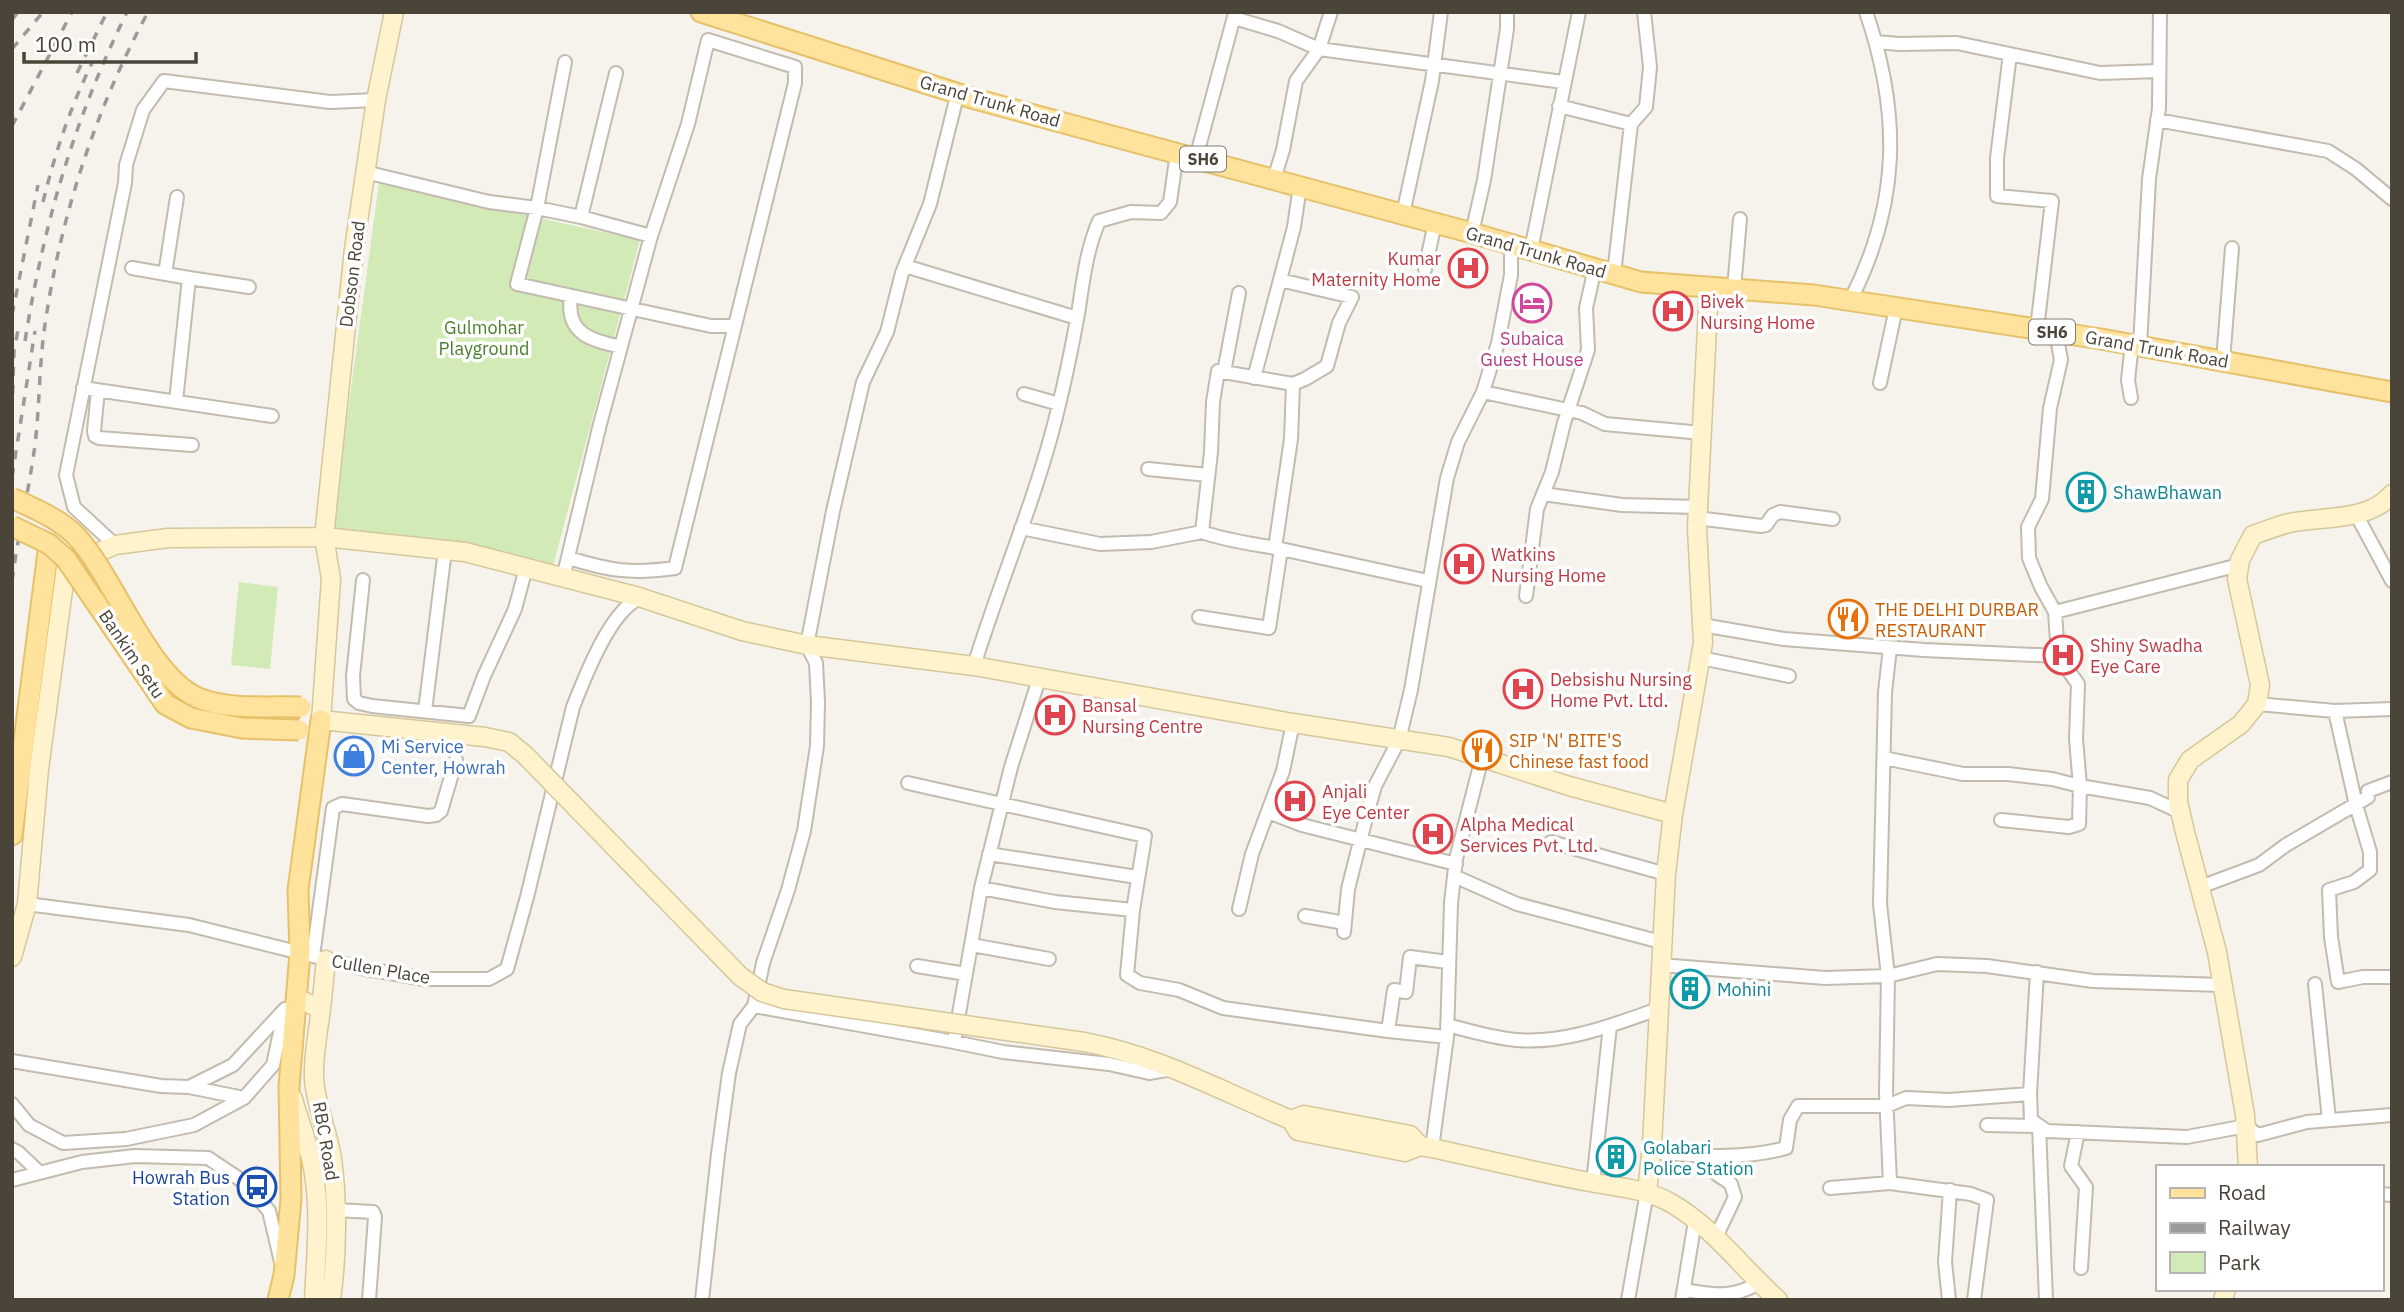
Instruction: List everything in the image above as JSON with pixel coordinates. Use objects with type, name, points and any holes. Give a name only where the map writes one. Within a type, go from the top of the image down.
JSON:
[{"type":"main road","name":"Grand Trunk Road","points":[[701,12],[958,92],[1641,282],[1850,301],[2136,345],[2392,392]]},
{"type":"main road","name":"Bankim Setu","points":[[12,498],[53,517],[76,537],[166,673],[186,692],[202,700],[236,705],[301,707],[321,720]]},
{"type":"main road","name":"Bankim Setu","points":[[12,526],[49,544],[66,559],[165,704],[191,718],[242,728],[299,730],[321,720]]},
{"type":"main road","points":[[12,835],[49,544]]},
{"type":"main road","points":[[278,1300],[284,1275],[291,1199],[290,1003],[313,956],[298,890],[321,720]]},
{"type":"street","name":"Dobson Road","points":[[321,720],[331,579],[324,537],[354,249],[376,100],[394,12]]},
{"type":"street","points":[[1274,179],[1283,150],[1296,81],[1320,49],[1331,12]]},
{"type":"street","points":[[1403,214],[1434,66],[1441,12]]},
{"type":"street","points":[[1472,233],[1484,180],[1507,29],[1507,12]]},
{"type":"street","points":[[1531,250],[1579,12]]},
{"type":"street","points":[[1526,596],[1537,509],[1552,472],[1568,409],[1588,350],[1586,308],[1604,271],[1631,124],[1646,107],[1650,67],[1644,12]]},
{"type":"street","points":[[1850,301],[1877,239],[1890,183],[1890,113],[1876,42],[1866,12]]},
{"type":"street","points":[[2131,398],[2128,380],[2136,345],[2149,179],[2157,120],[2160,12]]},
{"type":"street","points":[[974,666],[991,608],[1021,528],[1059,404],[1089,244],[1099,221],[1131,212],[1161,213],[1170,202],[1235,15],[1320,49],[1563,82]]},
{"type":"street","points":[[562,578],[651,236],[688,124],[708,40],[795,67],[795,83],[675,568],[638,573],[600,568],[569,558]]},
{"type":"street","points":[[1876,42],[1957,43],[2100,74],[2159,71]]},
{"type":"street","points":[[2001,820],[2069,827],[2079,824],[2080,786],[2076,739],[2078,684],[2058,656],[2055,612],[2029,558],[2028,527],[2042,499],[2050,408],[2061,360],[2046,331],[2052,201],[1997,196],[1997,158],[2010,54]]},
{"type":"street","points":[[565,62],[537,208],[517,284],[711,326],[733,326]]},
{"type":"street","points":[[581,217],[616,73]]},
{"type":"street","points":[[115,545],[74,507],[66,475],[125,183],[126,165],[143,110],[164,81],[330,102],[376,100]]},
{"type":"street","points":[[702,1300],[729,1073],[740,1024],[754,1006],[766,953],[788,890],[804,831],[817,746],[816,663],[807,645],[833,511],[863,382],[887,332],[905,267],[930,204],[958,92]]},
{"type":"street","points":[[1559,106],[1631,124]]},
{"type":"street","points":[[2157,120],[2328,150],[2392,199]]},
{"type":"street","points":[[365,172],[489,202],[581,217],[651,236]]},
{"type":"street","points":[[1254,378],[1294,227],[1300,186]]},
{"type":"street","points":[[165,274],[177,197]]},
{"type":"street","points":[[1734,289],[1740,219]]},
{"type":"street","points":[[1425,269],[1435,223]]},
{"type":"street","points":[[1305,916],[1345,928],[1348,889],[1375,786],[1399,740],[1411,690],[1447,478],[1458,442],[1483,392],[1498,343],[1511,275],[1511,244]]},
{"type":"street","points":[[2223,361],[2232,248]]},
{"type":"street","points":[[905,267],[1077,318]]},
{"type":"street","points":[[132,268],[248,287]]},
{"type":"street","points":[[176,401],[189,278]]},
{"type":"street","points":[[1202,532],[1218,371],[1293,384],[1305,380],[1326,366],[1339,323],[1352,297],[1280,280]]},
{"type":"street","points":[[1628,1300],[1647,1192],[1651,1152],[1666,874],[1673,814],[1703,643],[1698,512],[1709,287]]},
{"type":"street","points":[[1224,373],[1238,293]]},
{"type":"street","points":[[570,296],[568,310],[577,329],[589,339],[621,347]]},
{"type":"street","points":[[1880,383],[1896,308]]},
{"type":"street","points":[[1199,617],[1269,628],[1291,439],[1293,384]]},
{"type":"street","points":[[83,388],[272,416]]},
{"type":"street","points":[[98,390],[95,436],[192,445]]},
{"type":"street","points":[[1483,392],[1568,409],[1592,416],[1605,424],[1702,433]]},
{"type":"street","points":[[1024,394],[1059,404]]},
{"type":"street","points":[[1148,469],[1208,475]]},
{"type":"street","points":[[1544,494],[1698,512],[1761,526],[1766,525],[1773,515],[1780,512],[1833,519]]},
{"type":"street","points":[[2248,1165],[2246,1126],[2223,985],[2217,952],[2180,812],[2178,780],[2190,760],[2241,724],[2257,704],[2260,685],[2237,579],[2239,565],[2253,535],[2288,523],[2356,514],[2384,504],[2392,494]]},
{"type":"street","points":[[2356,514],[2392,580]]},
{"type":"street","points":[[1021,528],[1100,544],[1151,542],[1202,532],[1428,581]]},
{"type":"street","points":[[12,957],[27,904],[39,769],[65,567],[115,545],[168,538],[324,537],[465,552],[639,597],[743,631],[807,645],[974,666],[1293,723],[1449,747],[1569,786],[1673,814]]},
{"type":"street","points":[[425,711],[445,550]]},
{"type":"street","points":[[2055,612],[2239,565]]},
{"type":"street","points":[[363,580],[353,676],[354,699],[372,706],[469,716],[515,609],[526,568]]},
{"type":"street","name":"Cullen Place","points":[[27,904],[189,925],[313,956],[424,979],[489,979],[506,969],[530,885],[573,707],[593,659],[621,613],[639,597]]},
{"type":"street","points":[[1702,625],[1784,639],[1889,648],[2058,656]]},
{"type":"street","points":[[1889,648],[1885,692],[1880,904],[1888,976],[1887,1106],[1890,1182]]},
{"type":"street","points":[[1701,658],[1789,676]]},
{"type":"street","points":[[954,1042],[981,888],[1011,767],[1039,679]]},
{"type":"street","points":[[2257,704],[2390,714]]},
{"type":"street","points":[[2334,711],[2356,805],[2371,852],[2370,870],[2354,882],[2329,890],[2338,982],[2363,977],[2392,978]]},
{"type":"street","points":[[321,720],[485,737],[509,742],[525,755],[740,976],[762,992],[784,999],[1084,1042],[1137,1054],[1291,1120],[1304,1115],[1410,1135],[1426,1147],[1647,1192],[1673,1204],[1716,1237],[1778,1300]]},
{"type":"street","points":[[1239,909],[1252,854],[1283,771],[1293,723]]},
{"type":"street","points":[[1426,1147],[1447,1031],[1448,962],[1455,870],[1482,758]]},
{"type":"street","points":[[1884,758],[1963,774],[2008,774],[2052,779],[2150,798],[2180,812]]},
{"type":"street","points":[[313,956],[333,808],[342,804],[436,815],[441,811],[456,760]]},
{"type":"street","points":[[2200,887],[2259,866],[2286,845],[2368,797],[2368,791],[2392,782]]},
{"type":"street","points":[[908,783],[1145,836],[1137,877],[1127,975],[1140,983],[1179,990],[1223,1008],[1388,1031],[1447,1031],[1517,1040],[1596,1031],[1658,1009]]},
{"type":"street","points":[[1268,812],[1302,825],[1361,839],[1455,870],[1517,904],[1661,942]]},
{"type":"street","points":[[1551,842],[1666,874]]},
{"type":"street","points":[[989,854],[1137,877]]},
{"type":"street","points":[[981,888],[1055,902],[1133,910]]},
{"type":"street","points":[[972,945],[1049,959]]},
{"type":"street","name":"RBC Road","points":[[313,956],[321,1009],[314,1082],[331,1157],[335,1210],[331,1300]]},
{"type":"street","points":[[1388,1031],[1394,990],[1406,992],[1410,957],[1448,962]]},
{"type":"street","points":[[1660,965],[1825,978],[1888,976],[1937,964],[1987,966],[2093,981],[2223,985]]},
{"type":"street","points":[[917,965],[966,974]]},
{"type":"street","points":[[2037,972],[2031,1120],[2048,1131],[2090,1135],[2187,1137],[2246,1126],[2258,1135],[2307,1122],[2392,1115]]},
{"type":"street","points":[[2315,984],[2329,1120]]},
{"type":"street","points":[[290,1003],[321,1009]]},
{"type":"street","points":[[189,1087],[233,1065],[290,1003]]},
{"type":"street","points":[[12,1104],[29,1125],[63,1143],[126,1139],[194,1125],[244,1098],[273,1065],[290,1003]]},
{"type":"street","points":[[754,1006],[1003,1052],[1109,1064],[1149,1073],[1172,1069]]},
{"type":"street","points":[[1593,1183],[1610,1026]]},
{"type":"street","points":[[12,1061],[161,1086],[189,1087],[244,1098]]},
{"type":"street","name":"RBC Road","points":[[289,1086],[313,1166],[318,1230],[314,1300]]},
{"type":"street","points":[[1651,1152],[1710,1156],[1770,1152],[1786,1148],[1790,1120],[1798,1106],[1887,1106],[1906,1098],[1949,1100],[2030,1094]]},
{"type":"street","points":[[1987,1125],[2039,1126]]},
{"type":"street","points":[[2039,1126],[2046,1300]]},
{"type":"street","points":[[2078,1132],[2071,1166],[2086,1187],[2081,1268]]},
{"type":"street","points":[[12,1149],[38,1172]]},
{"type":"street","points":[[12,1180],[82,1162],[135,1156],[208,1158],[244,1182],[268,1212],[284,1275]]},
{"type":"street","points":[[1710,1156],[1712,1171],[1717,1177],[1731,1184],[1735,1197],[1716,1237]]},
{"type":"street","points":[[1830,1188],[1890,1182],[1950,1190],[1987,1200],[1974,1300]]},
{"type":"street","points":[[1950,1190],[1945,1262],[1950,1300]]},
{"type":"street","points":[[335,1210],[373,1212],[375,1217],[369,1300]]},
{"type":"street","points":[[1695,1221],[1683,1295],[1724,1296],[1759,1283]]},
{"type":"green space","name":"Gulmohar Playground","points":[[379,183],[640,240],[553,566],[332,528]]},
{"type":"green space","points":[[239,582],[278,587],[270,669],[231,665]]},
{"type":"railway","points":[[12,20],[18,12]]},
{"type":"railway","points":[[12,49],[43,12]]},
{"type":"railway","points":[[12,126],[72,12]]},
{"type":"railway","points":[[77,73],[107,12]]},
{"type":"railway","points":[[25,341],[42,255],[63,172],[91,92],[127,12]]},
{"type":"railway","points":[[12,581],[35,445],[46,318],[62,238],[84,160],[98,122],[148,12]]},
{"type":"railway","points":[[43,202],[64,131],[92,63]]},
{"type":"railway","points":[[12,315],[38,185]]},
{"type":"railway","points":[[12,412],[14,351],[19,325]]},
{"type":"railway","points":[[12,477],[35,331]]},
{"type":"place","name":"Kumar Maternity Home","points":[[1468,268]]},
{"type":"place","name":"Subaica Guest House","points":[[1532,303]]},
{"type":"place","name":"Bivek Nursing Home","points":[[1673,311]]},
{"type":"place","name":"ShawBhawan","points":[[2086,492]]},
{"type":"place","name":"Watkins Nursing Home","points":[[1464,564]]},
{"type":"place","name":"THE DELHI DURBAR RESTAURANT","points":[[1848,619]]},
{"type":"place","name":"Shiny Swadha Eye Care","points":[[2063,655]]},
{"type":"place","name":"Debsishu Nursing Home Pvt. Ltd.","points":[[1523,689]]},
{"type":"place","name":"Bansal Nursing Centre","points":[[1055,715]]},
{"type":"place","name":"SIP 'N' BITE'S Chinese fast food","points":[[1482,750]]},
{"type":"place","name":"Mi Service Center, Howrah","points":[[354,756]]},
{"type":"place","name":"Anjali Eye Center","points":[[1295,801]]},
{"type":"place","name":"Alpha Medical Services Pvt. Ltd.","points":[[1433,834]]},
{"type":"place","name":"Mohini","points":[[1690,989]]},
{"type":"place","name":"Golabari Police Station","points":[[1616,1157]]},
{"type":"place","name":"Howrah Bus Station","points":[[257,1187]]}]
